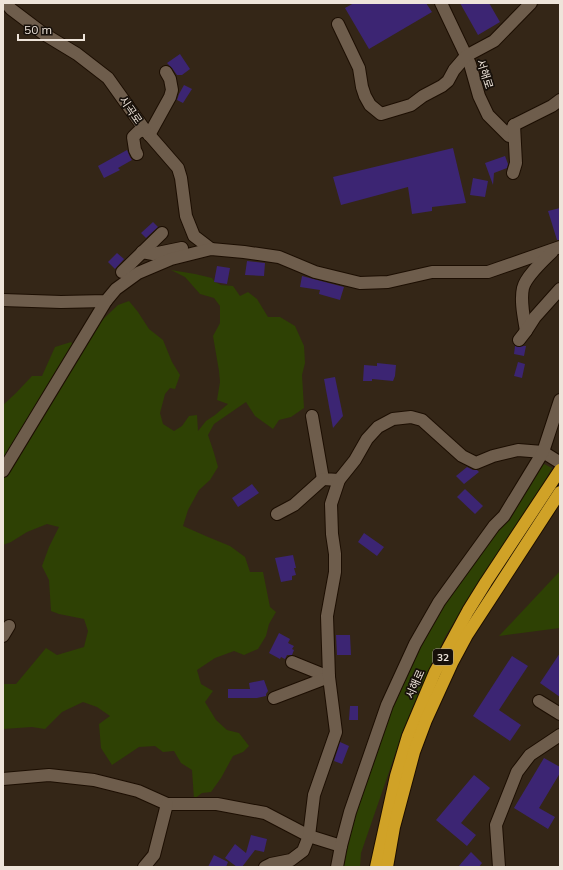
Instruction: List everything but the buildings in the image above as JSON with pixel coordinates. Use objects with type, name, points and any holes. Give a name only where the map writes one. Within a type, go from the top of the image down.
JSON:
[{"type":"highway","name":"서해로","points":[[376,864],[396,776],[408,736],[435,672],[461,623],[560,466]]},
{"type":"highway","name":"32","points":[[387,867],[397,813],[414,752],[426,720],[452,663],[466,635],[560,492]]},
{"type":"highway","points":[[392,867],[397,813]]},
{"type":"street","name":"시곡로","points":[[6,3],[44,34],[77,54],[108,78],[147,132],[178,168],[181,178],[186,216],[194,236],[207,246]]},
{"type":"street","name":"서해로","points":[[441,3],[470,64],[479,96],[488,115],[509,136],[514,125],[552,106],[560,100]]},
{"type":"street","points":[[338,24],[359,68],[365,96],[370,106],[381,114],[411,105],[423,96],[442,86],[448,81],[454,70],[466,56],[494,41],[531,3]]},
{"type":"street","points":[[137,154],[133,137],[138,132],[147,132],[170,97],[172,90],[170,80],[166,72]]},
{"type":"street","points":[[513,173],[516,164],[514,125]]},
{"type":"street","points":[[122,272],[162,233]]},
{"type":"street","points":[[3,471],[106,301],[116,289],[138,273],[207,246]]},
{"type":"street","points":[[142,252],[147,254],[158,254],[207,246],[279,257],[315,272],[360,283],[388,282],[432,272],[488,272],[557,248]]},
{"type":"street","points":[[557,248],[535,268],[523,286],[522,336],[535,317],[560,289]]},
{"type":"street","points":[[3,300],[60,302],[106,301]]},
{"type":"street","points":[[337,867],[350,812],[387,705],[415,644],[439,602],[494,526],[504,516],[543,452],[560,400]]},
{"type":"street","points":[[312,416],[323,479]]},
{"type":"street","points":[[266,867],[271,864],[292,860],[303,851],[309,836],[314,795],[336,732],[329,678],[326,616],[335,572],[331,504],[339,480],[355,460],[367,439],[378,427],[393,419],[411,417],[422,420],[462,456],[476,463],[493,456],[518,450],[543,452],[560,466]]},
{"type":"street","points":[[277,514],[294,505],[323,479],[339,480]]},
{"type":"street","points":[[292,662],[329,678]]},
{"type":"street","points":[[274,698],[329,678]]},
{"type":"street","points":[[539,700],[560,714]]},
{"type":"street","points":[[499,867],[496,825],[517,772],[530,755],[560,735]]},
{"type":"street","points":[[3,779],[49,774],[94,780],[138,791],[167,804],[217,804],[265,813],[309,836],[341,846]]},
{"type":"street","points":[[144,867],[154,855],[167,804]]},
{"type":"green space","points":[[171,270],[212,278],[215,282],[221,285],[233,286],[240,296],[248,292],[257,299],[268,317],[280,317],[295,326],[304,346],[305,363],[302,375],[304,408],[291,417],[279,420],[273,429],[255,416],[246,402],[214,424],[208,435],[218,467],[210,480],[199,490],[188,510],[183,526],[230,546],[245,557],[250,572],[263,572],[270,607],[276,612],[269,624],[266,636],[258,649],[244,655],[234,651],[215,658],[197,670],[201,684],[213,691],[205,702],[216,720],[227,730],[239,733],[249,746],[243,752],[233,756],[221,778],[211,792],[202,793],[194,799],[192,770],[181,763],[174,751],[163,752],[155,746],[139,747],[112,765],[101,748],[99,724],[110,716],[97,707],[83,702],[62,712],[45,729],[32,727],[3,729],[3,684],[16,684],[46,648],[57,655],[84,647],[88,631],[84,619],[51,611],[49,580],[42,566],[59,527],[47,524],[27,532],[3,545],[3,405],[32,376],[42,376],[55,347],[71,342],[75,346],[118,305],[129,301],[149,329],[163,340],[172,362],[180,375],[175,389],[170,388],[165,394],[160,413],[163,424],[174,431],[182,426],[189,416],[197,415],[198,431],[206,421],[228,404],[217,400],[220,382],[213,336],[220,323],[220,306],[214,298],[200,294],[185,277]]},
{"type":"green space","points":[[540,462],[552,468],[536,497],[488,567],[445,637],[398,746],[361,853],[360,867],[340,867],[342,854],[390,708],[421,636]]},
{"type":"green space","points":[[560,571],[560,628],[499,636]]}]
